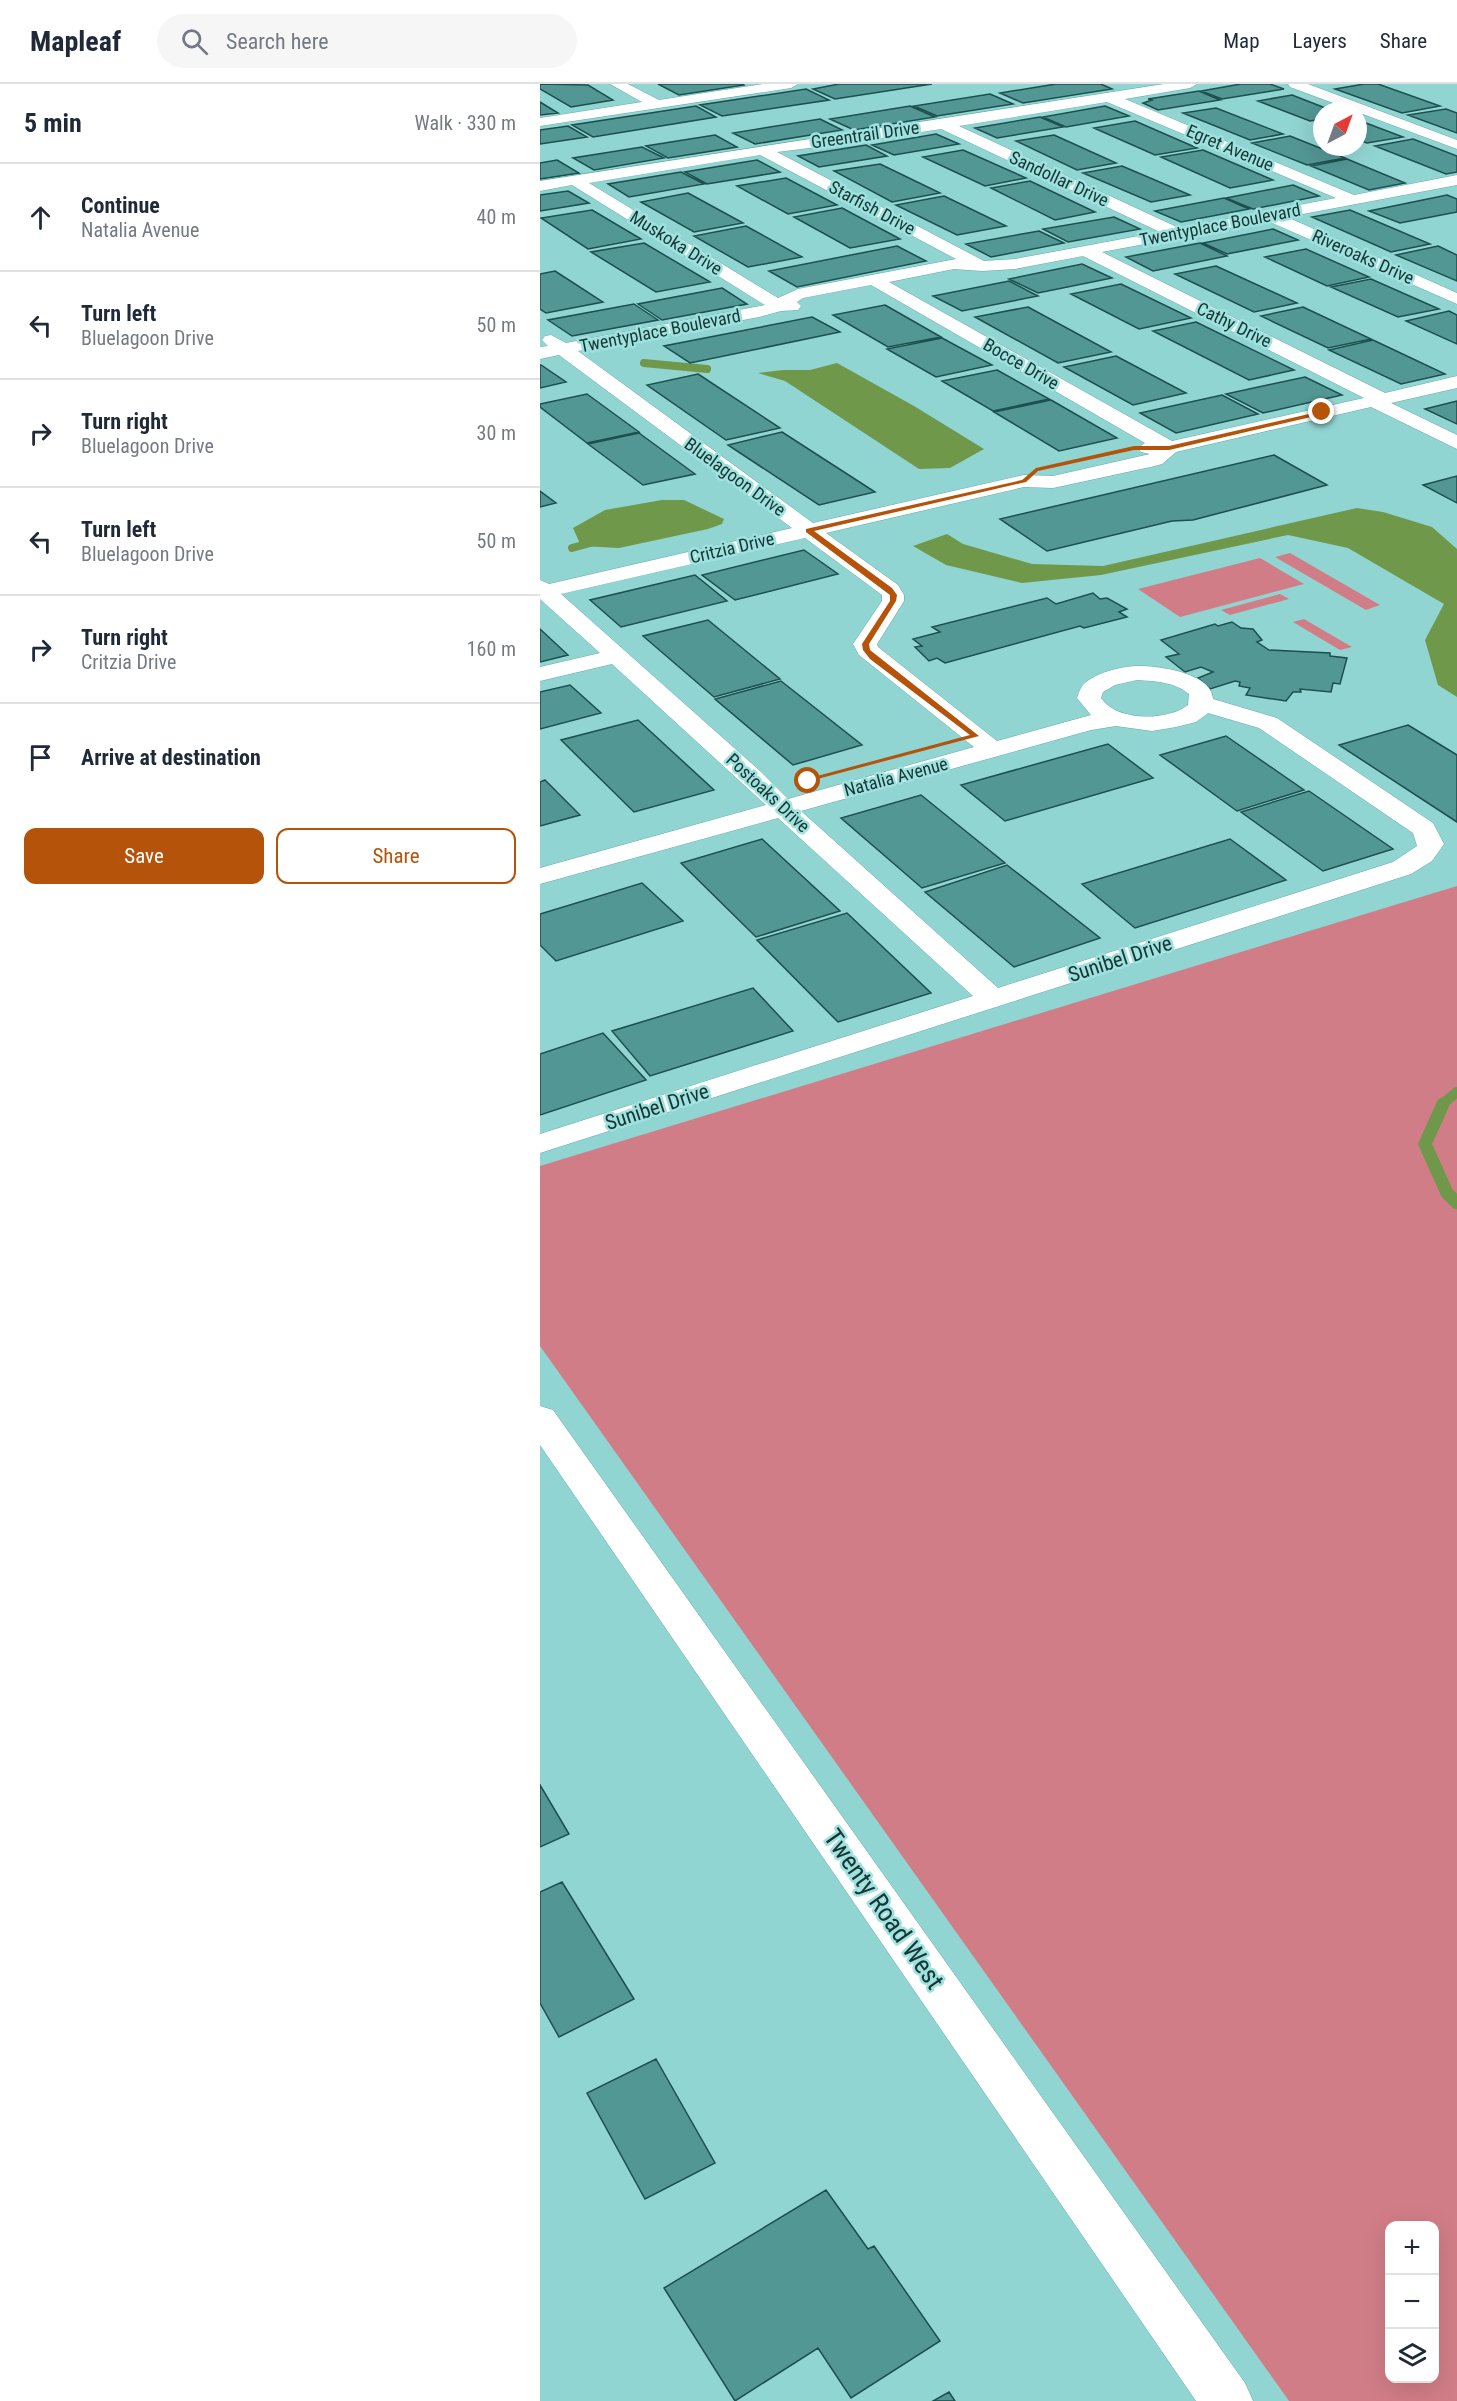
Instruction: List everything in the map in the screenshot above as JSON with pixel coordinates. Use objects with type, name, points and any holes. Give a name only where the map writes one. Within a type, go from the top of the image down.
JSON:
[{"type":"street","points":[[617,84],[656,104]]},
{"type":"street","points":[[540,122],[791,84]]},
{"type":"street","name":"Greentrail Drive","points":[[540,186],[1190,84]]},
{"type":"street","points":[[1295,84],[1457,145]]},
{"type":"street","name":"Egret Avenue","points":[[1108,97],[1352,200]]},
{"type":"street","name":"Sandollar Drive","points":[[943,124],[1176,233]]},
{"type":"street","name":"Starfish Drive","points":[[762,150],[982,266]]},
{"type":"street","name":"Muskoka Drive","points":[[574,180],[778,305]]},
{"type":"street","name":"Twentyplace Boulevard","points":[[540,353],[759,312],[798,294],[954,264],[982,266],[1015,264],[1457,180]]},
{"type":"street","name":"Riveroaks Drive","points":[[1269,215],[1457,299]]},
{"type":"street","name":"Cathy Drive","points":[[1086,251],[1378,400],[1457,443]]},
{"type":"street","name":"Twentyplace Boulevard","points":[[778,305],[817,306],[972,275],[980,271],[982,266]]},
{"type":"street","name":"Bocce Drive","points":[[874,280],[1169,448]]},
{"type":"street","name":"Bluelagoon Drive","points":[[540,333],[890,590],[893,601],[865,644],[867,650],[984,743]]},
{"type":"street","name":"Critzia Drive","points":[[543,589],[1024,481],[1053,482],[1155,460],[1169,448],[1457,382]]},
{"type":"street","name":"Postoaks Drive","points":[[543,589],[994,1000]]},
{"type":"street","points":[[540,674],[615,656]]},
{"type":"street","points":[[1146,673],[1172,676],[1186,682],[1196,688],[1202,696],[1202,704],[1195,712],[1184,718],[1167,722],[1140,723],[1113,719],[1102,714],[1089,701],[1089,693],[1095,686],[1120,675],[1146,673]]},
{"type":"street","name":"Natalia Avenue","points":[[984,743],[1089,701]]},
{"type":"street","name":"Sunibel Drive","points":[[540,1144],[1402,868],[1418,860],[1426,852],[1431,844],[1424,829],[1268,723],[1202,704]]},
{"type":"street","name":"Natalia Avenue","points":[[540,855],[776,800],[984,743],[1113,719]]},
{"type":"street","name":"Natalia Avenue","points":[[540,876],[776,800]]},
{"type":"street","name":"Twenty Road West","points":[[540,1418],[1227,2401]]},
{"type":"shaded area","points":[[837,363],[984,449],[950,468],[919,469],[785,381],[758,373],[810,370]]},
{"type":"shaded area","points":[[662,500],[684,500],[724,519],[722,524],[708,529],[619,548],[581,546],[573,528],[605,510]]},
{"type":"shaded area","points":[[1357,508],[1383,512],[1432,527],[1457,549],[1457,697],[1438,685],[1425,640],[1444,604],[1348,548],[1288,535],[1101,575],[1022,583],[946,565],[913,546],[947,534],[963,544],[1032,564],[1103,566]]},
{"type":"shaded area","points":[[1290,553],[1380,605],[1366,610],[1275,557]]},
{"type":"shaded area","points":[[1260,558],[1304,584],[1180,617],[1138,589]]},
{"type":"shaded area","points":[[1280,594],[1289,599],[1230,615],[1221,610]]},
{"type":"shaded area","points":[[1304,619],[1352,647],[1340,650],[1293,622]]},
{"type":"shaded area","points":[[1457,886],[1457,2401],[1289,2401],[540,1346],[540,1166]]},
{"type":"building","points":[[540,84],[588,85],[613,100],[571,107],[540,89]]},
{"type":"building","points":[[658,84],[743,84],[744,85],[679,95]]},
{"type":"building","points":[[839,84],[932,84],[835,99],[813,89]]},
{"type":"building","points":[[1056,84],[1101,84],[1112,89],[1023,103],[1000,93]]},
{"type":"building","points":[[1241,84],[1270,84],[1284,89],[1222,99],[1201,91]]},
{"type":"building","points":[[1378,84],[1440,106],[1402,113],[1335,89]]},
{"type":"building","points":[[806,89],[829,100],[722,116],[700,105]]},
{"type":"building","points":[[1199,91],[1220,100],[1158,110],[1143,103],[1152,100],[1148,99]]},
{"type":"building","points":[[990,94],[1013,104],[937,116],[914,106]]},
{"type":"building","points":[[1292,95],[1313,103],[1313,120],[1310,121],[1258,101]]},
{"type":"building","points":[[540,102],[558,113],[540,115]]},
{"type":"building","points":[[696,106],[716,117],[593,137],[572,125]]},
{"type":"building","points":[[910,106],[935,117],[854,130],[830,119]]},
{"type":"building","points":[[1105,106],[1129,116],[1066,127],[1043,117]]},
{"type":"building","points":[[1216,108],[1283,134],[1250,140],[1183,113]]},
{"type":"building","points":[[1446,109],[1457,113],[1457,133],[1408,115]]},
{"type":"building","points":[[1040,117],[1063,127],[997,138],[975,128]]},
{"type":"building","points":[[820,119],[842,130],[755,144],[733,133]]},
{"type":"building","points":[[1135,121],[1197,148],[1155,155],[1094,128]]},
{"type":"building","points":[[1367,123],[1403,137],[1367,143]]},
{"type":"building","points":[[568,126],[587,137],[540,144],[540,130]]},
{"type":"building","points":[[936,134],[959,144],[894,155],[872,145]]},
{"type":"building","points":[[715,135],[737,147],[668,158],[646,146]]},
{"type":"building","points":[[1054,135],[1116,163],[1077,170],[1016,141]]},
{"type":"building","points":[[1290,136],[1313,145],[1313,156],[1345,158],[1307,165],[1252,143]]},
{"type":"building","points":[[1413,139],[1457,156],[1457,172],[1446,174],[1375,146]]},
{"type":"building","points":[[866,145],[887,156],[819,167],[798,156]]},
{"type":"building","points":[[642,147],[664,158],[594,170],[573,158]]},
{"type":"building","points":[[963,150],[1026,178],[985,186],[923,157]]},
{"type":"building","points":[[1203,150],[1273,180],[1230,188],[1161,157]]},
{"type":"building","points":[[1347,159],[1405,183],[1369,190],[1311,166]]},
{"type":"building","points":[[557,160],[579,173],[540,179],[540,163]]},
{"type":"building","points":[[757,160],[780,172],[707,184],[685,172]]},
{"type":"building","points":[[880,164],[940,193],[892,202],[834,171]]},
{"type":"building","points":[[1122,166],[1190,195],[1151,202],[1083,173]]},
{"type":"building","points":[[681,172],[704,184],[629,197],[608,184]]},
{"type":"building","points":[[786,178],[837,205],[788,214],[737,186]]},
{"type":"building","points":[[1030,181],[1095,212],[1055,220],[991,188]]},
{"type":"building","points":[[1293,185],[1319,196],[1253,209],[1226,198]]},
{"type":"building","points":[[568,191],[589,203],[540,211],[540,195]]},
{"type":"building","points":[[688,193],[743,223],[694,232],[641,202]]},
{"type":"building","points":[[1447,195],[1457,199],[1457,212],[1400,223],[1369,211]]},
{"type":"building","points":[[944,196],[1006,226],[957,235],[896,205]]},
{"type":"building","points":[[1224,198],[1249,209],[1181,222],[1155,211]]},
{"type":"building","points":[[842,208],[900,239],[850,248],[794,217]]},
{"type":"building","points":[[592,210],[641,239],[588,249],[541,218]]},
{"type":"building","points":[[1350,210],[1430,244],[1391,252],[1312,217]]},
{"type":"building","points":[[1114,217],[1140,229],[1068,242],[1043,229]]},
{"type":"building","points":[[746,226],[802,257],[748,267],[694,236]]},
{"type":"building","points":[[1273,229],[1298,240],[1227,254],[1203,243]]},
{"type":"building","points":[[1039,231],[1064,243],[991,257],[966,244]]},
{"type":"building","points":[[644,243],[710,282],[656,292],[591,252]]},
{"type":"building","points":[[1200,243],[1227,256],[1153,271],[1126,257]]},
{"type":"building","points":[[897,246],[926,261],[797,287],[769,271]]},
{"type":"building","points":[[1438,246],[1457,255],[1457,281],[1396,255]]},
{"type":"building","points":[[1306,249],[1369,277],[1327,286],[1265,257]]},
{"type":"building","points":[[1082,264],[1112,278],[1038,293],[1009,279]]},
{"type":"building","points":[[1216,266],[1297,303],[1254,312],[1175,274]]},
{"type":"building","points":[[555,271],[603,302],[546,313],[540,309],[540,274]]},
{"type":"building","points":[[1371,279],[1439,309],[1398,317],[1331,287]]},
{"type":"building","points":[[1009,281],[1038,296],[962,311],[933,296]]},
{"type":"building","points":[[1121,284],[1191,318],[1139,329],[1071,294]]},
{"type":"building","points":[[722,288],[747,304],[662,320],[638,304]]},
{"type":"building","points":[[634,304],[658,320],[572,336],[548,320]]},
{"type":"building","points":[[885,305],[941,337],[888,347],[833,315]]},
{"type":"building","points":[[1028,307],[1111,352],[1058,363],[975,317]]},
{"type":"building","points":[[1303,307],[1371,339],[1328,348],[1261,316]]},
{"type":"building","points":[[1449,311],[1457,315],[1457,344],[1406,321]]},
{"type":"building","points":[[812,317],[840,332],[690,363],[664,346]]},
{"type":"building","points":[[1196,322],[1294,370],[1249,380],[1153,331]]},
{"type":"building","points":[[942,338],[992,365],[936,377],[887,349]]},
{"type":"building","points":[[1373,340],[1445,374],[1401,384],[1329,350]]},
{"type":"building","points":[[1116,356],[1186,393],[1133,405],[1064,367]]},
{"type":"building","points":[[541,365],[566,382],[540,388]]},
{"type":"building","points":[[997,370],[1049,399],[993,411],[942,381]]},
{"type":"building","points":[[698,374],[780,428],[726,440],[647,385]]},
{"type":"building","points":[[1305,377],[1342,395],[1263,413],[1226,394]]},
{"type":"building","points":[[587,394],[639,432],[587,443],[540,407],[540,404]]},
{"type":"building","points":[[1222,395],[1258,414],[1176,433],[1140,413]]},
{"type":"building","points":[[1051,400],[1117,438],[1059,451],[994,412]]},
{"type":"building","points":[[1457,401],[1457,424],[1425,409]]},
{"type":"building","points":[[782,432],[875,492],[819,505],[728,445]]},
{"type":"building","points":[[639,433],[695,474],[643,485],[588,444]]},
{"type":"building","points":[[1274,455],[1327,485],[1193,520],[1172,521],[1047,551],[1000,519]]},
{"type":"building","points":[[1457,476],[1457,503],[1423,485]]},
{"type":"building","points":[[540,491],[556,503],[540,507]]},
{"type":"building","points":[[804,550],[838,574],[735,600],[702,575]]},
{"type":"building","points":[[695,575],[727,601],[621,627],[590,600]]},
{"type":"building","points":[[1093,593],[1100,599],[1107,598],[1127,609],[1119,612],[1127,617],[1084,628],[1080,626],[945,663],[937,658],[929,661],[915,647],[922,646],[913,639],[940,632],[932,627],[1047,598],[1056,604]]},
{"type":"building","points":[[708,620],[780,679],[714,697],[643,636]]},
{"type":"building","points":[[1232,622],[1241,628],[1253,629],[1262,640],[1257,642],[1269,650],[1330,653],[1330,656],[1347,658],[1340,684],[1333,683],[1331,692],[1300,689],[1301,692],[1293,692],[1286,701],[1246,695],[1250,688],[1239,686],[1240,682],[1235,681],[1210,689],[1198,678],[1213,672],[1201,667],[1185,672],[1166,657],[1179,654],[1161,640],[1215,624],[1218,626]]},
{"type":"building","points":[[540,629],[568,655],[540,662]]},
{"type":"building","points":[[781,681],[862,745],[793,765],[715,699]]},
{"type":"building","points":[[570,685],[601,713],[540,729],[540,692]]},
{"type":"building","points":[[638,720],[714,790],[634,812],[561,740]]},
{"type":"building","points":[[1408,725],[1457,755],[1457,822],[1339,745]]},
{"type":"building","points":[[1226,736],[1304,790],[1237,811],[1160,755]]},
{"type":"building","points":[[1108,744],[1153,778],[1005,821],[961,785]]},
{"type":"building","points":[[545,780],[580,815],[540,826],[540,782]]},
{"type":"building","points":[[1309,791],[1393,849],[1323,871],[1241,812]]},
{"type":"building","points":[[921,795],[1005,863],[922,888],[841,818]]},
{"type":"building","points":[[762,839],[840,911],[756,937],[681,863]]},
{"type":"building","points":[[1230,839],[1286,880],[1135,928],[1082,884]]},
{"type":"building","points":[[1007,865],[1100,938],[1014,967],[925,892]]},
{"type":"building","points":[[642,883],[683,921],[556,961],[540,945],[540,914]]},
{"type":"building","points":[[847,913],[931,993],[838,1022],[757,940]]},
{"type":"building","points":[[753,988],[793,1031],[650,1076],[612,1031]]},
{"type":"building","points":[[603,1033],[646,1080],[540,1115],[540,1054]]},
{"type":"building","points":[[540,1785],[569,1834],[540,1847]]},
{"type":"building","points":[[562,1882],[634,1999],[559,2037],[540,2003],[540,1892]]},
{"type":"building","points":[[656,2059],[715,2163],[645,2199],[587,2093]]},
{"type":"building","points":[[826,2190],[868,2249],[874,2246],[940,2341],[851,2398],[818,2348],[735,2401],[664,2288]]},
{"type":"building","points":[[949,2392],[955,2401],[933,2401]]},
{"type":"waterway","points":[[644,363],[707,369]]},
{"type":"waterway","points":[[572,548],[594,542]]},
{"type":"waterway","points":[[1441,1105],[1457,1092]]},
{"type":"waterway","points":[[1443,1104],[1425,1144],[1447,1193],[1457,1203]]},
{"type":"route","points":[[808,781],[975,736],[867,650],[865,644],[893,601],[893,595],[890,590],[809,531],[1024,481],[1036,470],[1134,448],[1169,448],[1322,412]]}]
